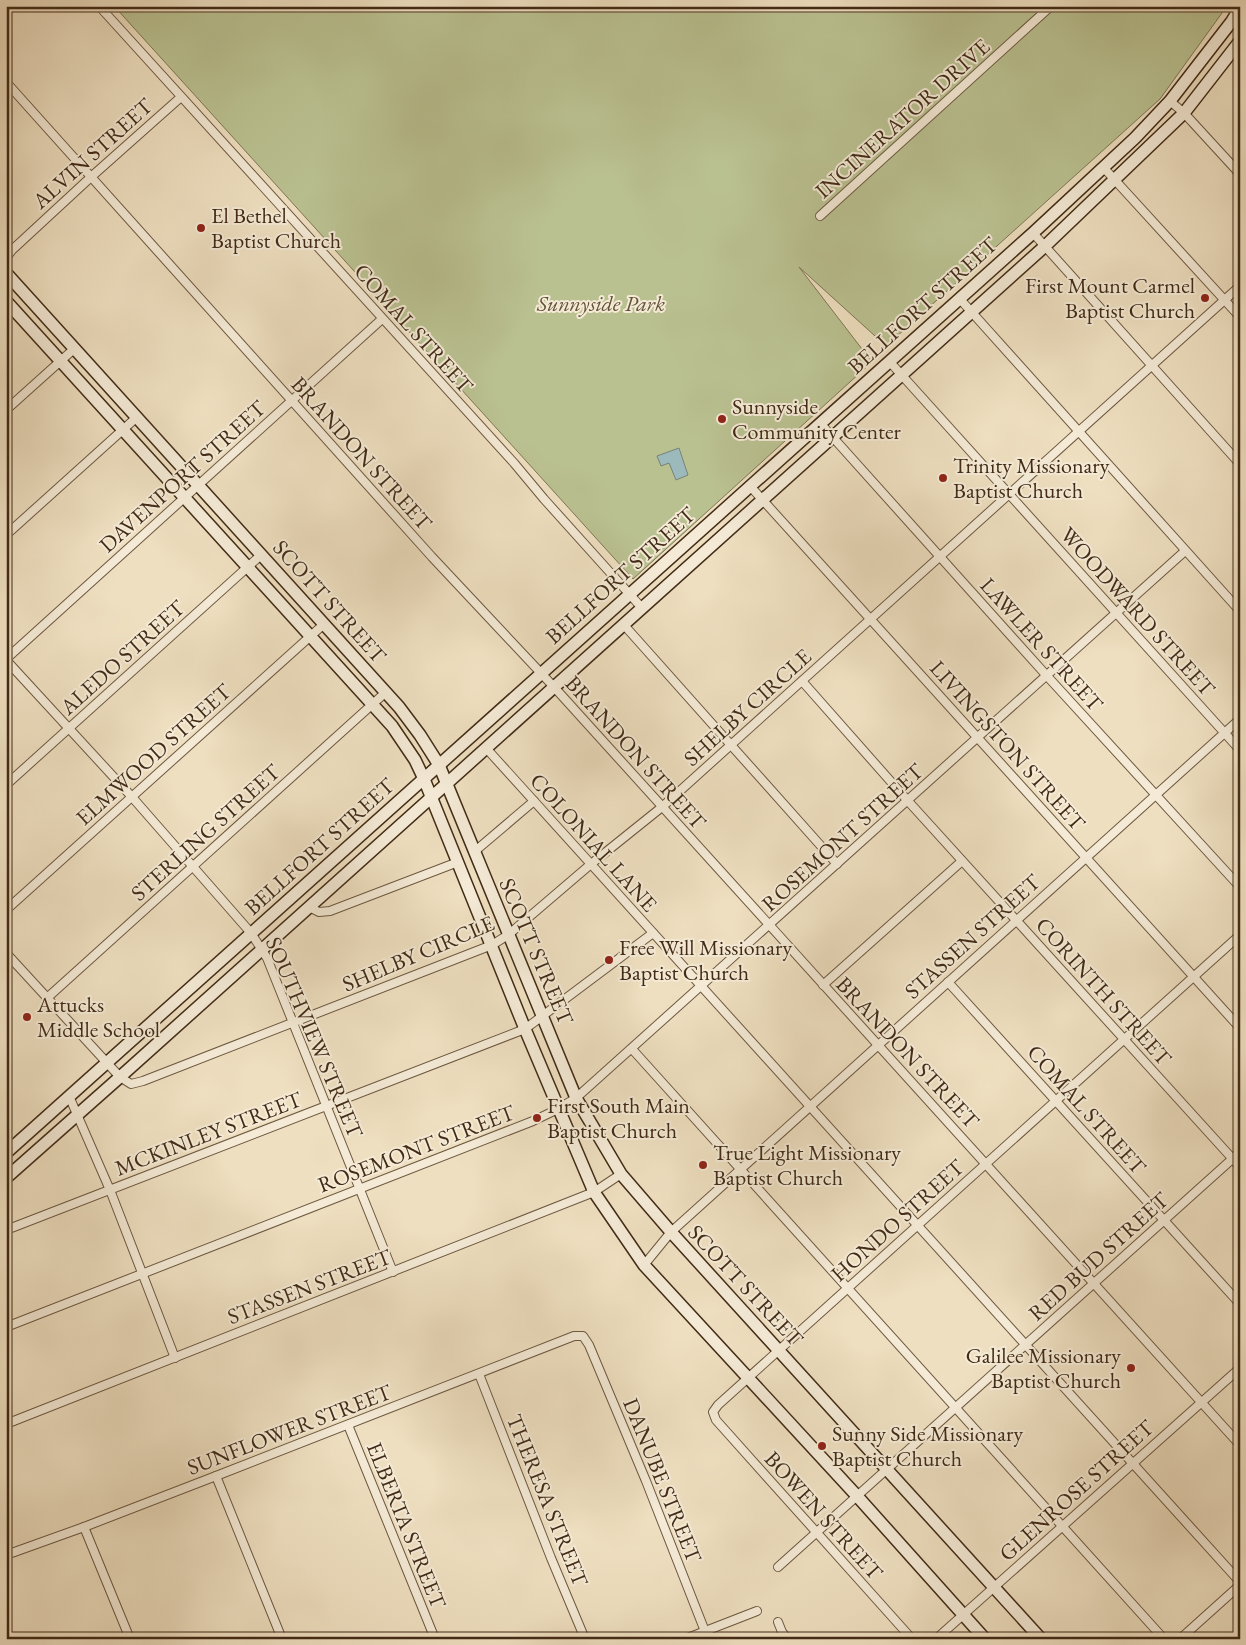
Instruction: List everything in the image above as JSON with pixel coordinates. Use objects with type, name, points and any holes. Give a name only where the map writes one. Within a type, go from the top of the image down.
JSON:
[{"type":"main road","name":"BELLFORT STREET","points":[[6,1153],[1033,233],[1135,138],[1170,101],[1236,24],[1240,8]]},
{"type":"main road","name":"BELLFORT STREET","points":[[6,1178],[1044,247],[1184,113],[1240,41]]},
{"type":"main road","name":"SCOTT STREET","points":[[6,273],[386,692],[411,723],[439,766],[576,1098],[621,1174],[671,1232],[1041,1639]]},
{"type":"main road","name":"SCOTT STREET","points":[[6,301],[392,726],[405,743],[424,778],[525,1029],[594,1192],[644,1265],[857,1496],[985,1639]]},
{"type":"main road","points":[[320,871],[333,885]]},
{"type":"main road","points":[[178,999],[191,1013]]},
{"type":"street","name":"COMAL STREET","points":[[99,6],[642,608]]},
{"type":"street","name":"INCINERATOR DRIVE","points":[[820,216],[1051,6]]},
{"type":"street","name":"BRANDON STREET","points":[[6,82],[292,401],[554,687],[1240,1445]]},
{"type":"street","name":"ALVIN STREET","points":[[6,258],[12,250],[91,177],[181,97]]},
{"type":"street","points":[[1170,101],[1184,113],[1240,174]]},
{"type":"street","points":[[1103,167],[1240,317]]},
{"type":"street","points":[[1033,233],[1240,464]]},
{"type":"street","name":"SHELBY CIRCLE","points":[[120,1077],[131,1084],[143,1081],[492,945],[508,935],[591,864],[662,807],[1240,286]]},
{"type":"street","points":[[959,298],[1240,612]]},
{"type":"street","name":"DAVENPORT STREET","points":[[6,659],[382,319]]},
{"type":"street","points":[[6,410],[75,348]]},
{"type":"street","name":"WOODWARD STREET","points":[[889,361],[1240,750]]},
{"type":"street","points":[[6,535],[137,417]]},
{"type":"street","name":"LAWLER STREET","points":[[820,423],[1240,887]]},
{"type":"street","name":"LIVINGSTON STREET","points":[[750,486],[1240,1028]]},
{"type":"street","name":"ROSEMONT STREET","points":[[6,1327],[533,1121],[576,1098],[702,987],[1185,551]]},
{"type":"street","name":"ALEDO STREET","points":[[6,784],[261,555]]},
{"type":"street","name":"ELMWOOD STREET","points":[[6,910],[324,624]]},
{"type":"street","points":[[624,625],[838,864]]},
{"type":"street","name":"SOUTHVIEW STREET","points":[[6,659],[132,797],[262,948],[294,1022],[393,1272]]},
{"type":"street","name":"CORINTH STREET","points":[[802,681],[962,861],[1240,1167]]},
{"type":"street","name":"STERLING STREET","points":[[47,998],[386,692]]},
{"type":"street","name":"STASSEN STREET","points":[[644,1265],[671,1232],[1240,719]]},
{"type":"street","name":"COLONIAL LANE","points":[[486,748],[1026,1344],[1240,1584]]},
{"type":"street","points":[[474,852],[534,801]]},
{"type":"street","points":[[823,985],[962,861]]},
{"type":"street","points":[[309,907],[319,912],[330,911],[458,862]]},
{"type":"street","name":"MCKINLEY STREET","points":[[6,1230],[525,1029],[653,933]]},
{"type":"street","name":"HONDO STREET","points":[[713,1412],[718,1405],[1240,935]]},
{"type":"street","points":[[6,953],[120,1077]]},
{"type":"street","name":"COMAL STREET","points":[[948,982],[1240,1304]]},
{"type":"street","points":[[632,1049],[1164,1639]]},
{"type":"street","points":[[69,1096],[110,1190],[176,1358]]},
{"type":"street","name":"RED BUD STREET","points":[[778,1567],[1240,1152]]},
{"type":"street","name":"STASSEN STREET","points":[[6,1424],[594,1192],[621,1174]]},
{"type":"street","name":"SUNFLOWER STREET","points":[[6,1555],[84,1527],[574,1336],[584,1336]]},
{"type":"street","name":"DANUBE STREET","points":[[584,1336],[646,1481],[706,1635]]},
{"type":"street","name":"GLENROSE STREET","points":[[936,1639],[1240,1368]]},
{"type":"street","name":"THERESA STREET","points":[[479,1374],[585,1639]]},
{"type":"street","name":"BOWEN STREET","points":[[713,1412],[716,1420],[912,1639]]},
{"type":"street","name":"ELBERTA STREET","points":[[348,1425],[435,1639]]},
{"type":"street","points":[[216,1476],[282,1639]]},
{"type":"street","points":[[84,1527],[130,1639]]},
{"type":"street","points":[[1180,1639],[1240,1584]]},
{"type":"street","points":[[685,1639],[706,1635],[757,1610]]},
{"type":"street","points":[[778,1622],[782,1632],[788,1639]]},
{"type":"green space","name":"Sunnyside Park","points":[[114,6],[1227,6],[1160,99],[886,346],[799,267],[872,362],[633,579]]},
{"type":"water","points":[[679,448],[688,475],[676,480],[669,463],[661,466],[657,456]]},
{"type":"place","name":"El Bethel Baptist Church","points":[[201,228]]},
{"type":"place","name":"First Mount Carmel Baptist Church","points":[[1205,298]]},
{"type":"place","name":"Sunnyside Community Center","points":[[722,419]]},
{"type":"place","name":"Trinity Missionary Baptist Church","points":[[943,478]]},
{"type":"place","name":"Free Will Missionary Baptist Church","points":[[609,960]]},
{"type":"place","name":"Attucks Middle School","points":[[27,1017]]},
{"type":"place","name":"First South Main Baptist Church","points":[[537,1118]]},
{"type":"place","name":"True Light Missionary Baptist Church","points":[[703,1165]]},
{"type":"place","name":"Galilee Missionary Baptist Church","points":[[1131,1368]]},
{"type":"place","name":"Sunny Side Missionary Baptist Church","points":[[822,1446]]}]
